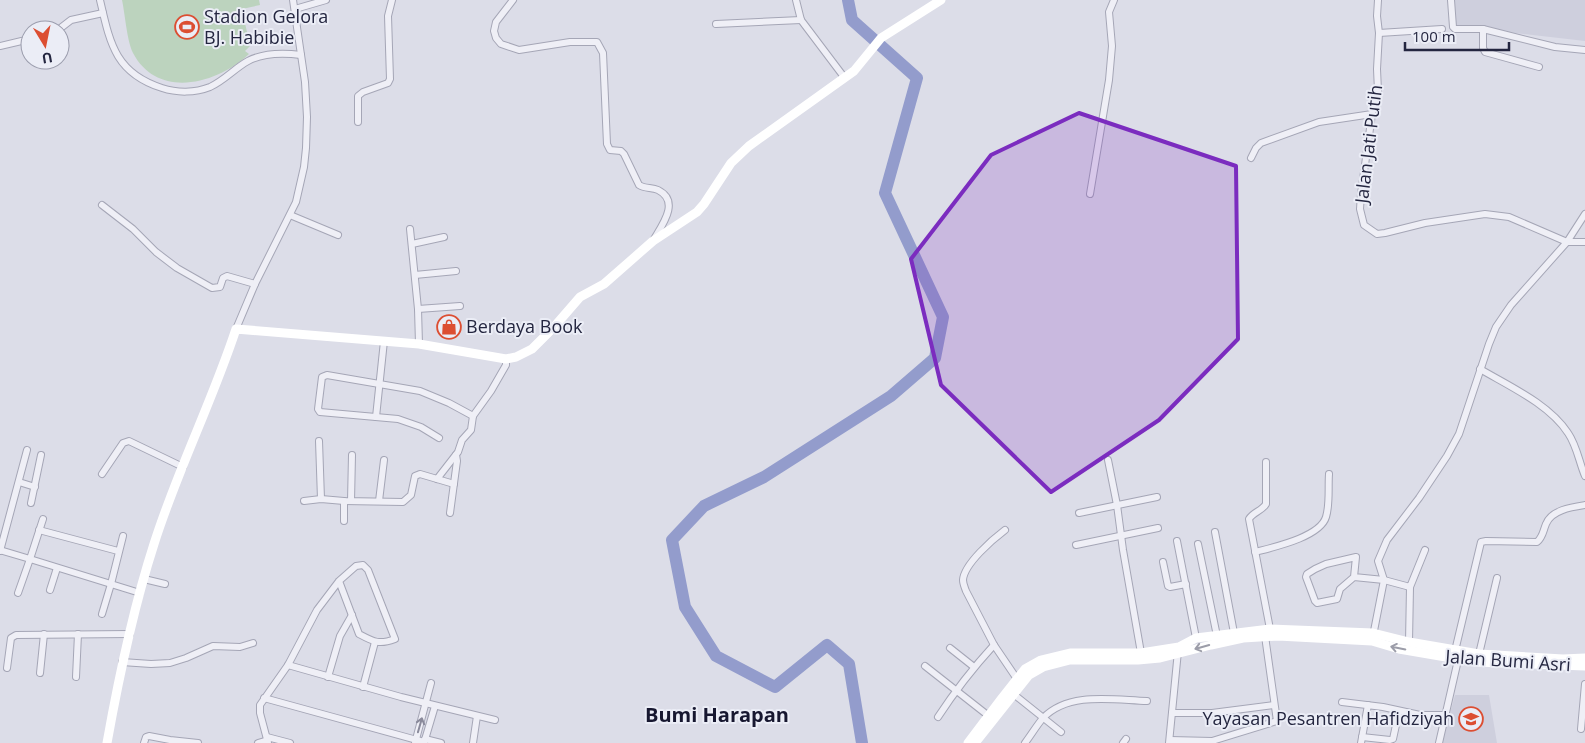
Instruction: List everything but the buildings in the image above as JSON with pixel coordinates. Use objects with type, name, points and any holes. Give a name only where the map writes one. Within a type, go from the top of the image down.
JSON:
[{"type":"street","points":[[100,0],[112,46],[119,59],[128,70],[149,84],[166,90],[196,91],[225,79],[248,61],[257,57],[301,54]]},
{"type":"street","points":[[107,743],[122,662],[154,544],[225,363],[236,329],[255,284],[290,215],[299,192],[306,148],[307,117],[305,82],[293,0]]},
{"type":"street","points":[[295,9],[326,0]]},
{"type":"street","points":[[358,122],[358,96],[363,92],[388,83],[390,79],[388,16],[392,0]]},
{"type":"street","points":[[513,0],[496,22],[494,31],[500,44],[519,50],[570,42],[597,42],[600,46],[604,53],[607,144],[610,150],[621,151],[624,154],[641,187],[660,190],[668,198],[669,207],[664,223],[653,240]]},
{"type":"street","points":[[796,0],[801,20],[844,77]]},
{"type":"street","points":[[236,329],[419,344],[506,359],[516,357],[532,349],[580,297],[604,284],[653,240],[697,212],[722,174],[738,156],[854,71],[881,38],[941,0]]},
{"type":"street","points":[[1090,194],[1109,80],[1112,46],[1109,12],[1114,0]]},
{"type":"street","name":"Jalan Jati Putih","points":[[1378,0],[1378,91],[1372,114],[1361,194],[1360,209],[1364,225],[1377,234],[1425,223],[1485,214],[1509,217],[1567,242]]},
{"type":"street","points":[[1451,0],[1453,27],[1455,29],[1483,29],[1555,47],[1585,50]]},
{"type":"street","points":[[70,21],[103,13]]},
{"type":"street","points":[[716,24],[801,20]]},
{"type":"street","points":[[1378,33],[1442,29]]},
{"type":"street","points":[[1483,29],[1483,48],[1485,52],[1539,67]]},
{"type":"street","points":[[0,46],[20,41]]},
{"type":"street","points":[[1251,158],[1261,143],[1319,122],[1372,114]]},
{"type":"street","points":[[102,204],[156,252],[177,268],[212,288],[220,287],[223,278],[226,276],[255,284]]},
{"type":"street","points":[[1011,692],[1017,679],[1025,669],[1041,660],[1070,656],[1178,651],[1196,638],[1234,633],[1373,637],[1384,580],[1378,561],[1382,549],[1447,456],[1461,427],[1496,327],[1511,305],[1567,242],[1585,214]]},
{"type":"street","points":[[290,215],[338,235]]},
{"type":"street","points":[[410,229],[418,309],[419,344]]},
{"type":"street","points":[[412,244],[444,237]]},
{"type":"street","points":[[1567,242],[1585,242]]},
{"type":"street","points":[[415,275],[456,271]]},
{"type":"street","points":[[418,309],[460,306]]},
{"type":"street","points":[[376,417],[384,341]]},
{"type":"street","points":[[438,479],[456,455],[462,440],[471,430],[473,416],[491,392],[506,366],[506,359]]},
{"type":"street","points":[[1480,369],[1550,413],[1568,432],[1585,474]]},
{"type":"street","points":[[439,438],[422,427],[398,419],[320,412],[318,409],[322,377],[328,374],[420,391],[449,403],[473,416]]},
{"type":"street","points":[[102,474],[126,441],[183,467]]},
{"type":"street","points":[[319,441],[321,499]]},
{"type":"street","points":[[27,450],[0,551],[140,593]]},
{"type":"street","points":[[31,503],[41,455]]},
{"type":"street","points":[[344,521],[348,501],[352,455]]},
{"type":"street","points":[[450,513],[458,461],[456,455]]},
{"type":"street","points":[[379,502],[384,460]]},
{"type":"street","points":[[1108,460],[1141,653]]},
{"type":"street","points":[[1178,651],[1169,741],[1212,741],[1277,721],[1268,633],[1249,519],[1252,514],[1263,508],[1266,504],[1266,462]]},
{"type":"street","points":[[304,501],[321,499],[403,502],[411,495],[417,474],[454,484]]},
{"type":"street","points":[[1255,552],[1300,539],[1319,527],[1326,519],[1327,514],[1329,474]]},
{"type":"street","points":[[19,482],[35,487]]},
{"type":"street","points":[[1079,512],[1157,497]]},
{"type":"street","points":[[1439,743],[1481,542],[1486,540],[1537,542],[1541,538],[1545,524],[1550,517],[1570,508],[1585,505]]},
{"type":"street","points":[[18,593],[43,519]]},
{"type":"street","points":[[1076,545],[1158,528]]},
{"type":"street","points":[[39,530],[118,551]]},
{"type":"street","points":[[1005,530],[982,550],[971,563],[963,579],[966,591],[994,646],[1017,679]]},
{"type":"street","points":[[1214,532],[1234,633]]},
{"type":"street","points":[[102,614],[123,536]]},
{"type":"street","points":[[1177,541],[1196,638]]},
{"type":"street","points":[[1198,544],[1217,636]]},
{"type":"street","points":[[1409,642],[1410,587],[1425,550]]},
{"type":"street","points":[[1354,577],[1356,556],[1315,569],[1306,574],[1315,601],[1319,603],[1337,599],[1340,589],[1354,577],[1384,580],[1410,587]]},
{"type":"street","points":[[1163,562],[1168,586],[1186,584]]},
{"type":"street","points":[[268,740],[260,704],[288,665],[317,610],[339,581],[356,566],[363,565],[368,570],[395,638],[384,642],[375,642],[359,634],[339,581]]},
{"type":"street","points":[[50,590],[57,568]]},
{"type":"street","points":[[1478,654],[1497,578]]},
{"type":"street","points":[[144,579],[165,584]]},
{"type":"street","points":[[328,677],[340,636],[352,615]]},
{"type":"street","points":[[968,743],[1011,692],[1029,675],[1036,670],[1070,656],[1138,660],[1268,633]]},
{"type":"street","points":[[40,674],[44,634]]},
{"type":"street","points":[[76,677],[78,634]]},
{"type":"street","points":[[7,668],[12,636],[130,634]]},
{"type":"street","name":"Jalan Bumi Asri","points":[[1373,637],[1399,649],[1457,655],[1478,654],[1585,666]]},
{"type":"street","name":"Jalan Bumi Asri","points":[[1373,637],[1409,642],[1491,664],[1564,663],[1585,658]]},
{"type":"street","points":[[363,687],[375,642]]},
{"type":"street","points":[[122,662],[145,664],[170,663],[213,646],[240,647],[253,643]]},
{"type":"street","points":[[938,717],[955,691],[994,646]]},
{"type":"street","points":[[950,648],[974,667]]},
{"type":"street","points":[[288,665],[363,687],[495,720]]},
{"type":"street","points":[[925,666],[991,717]]},
{"type":"street","points":[[416,742],[431,682]]},
{"type":"street","points":[[1581,729],[1585,684]]},
{"type":"street","points":[[1011,692],[1061,732]]},
{"type":"street","points":[[264,698],[416,742],[441,743]]},
{"type":"street","points":[[1025,743],[1044,717],[1066,704],[1084,699],[1147,701]]},
{"type":"street","points":[[1342,702],[1420,715],[1446,715]]},
{"type":"street","points":[[1172,713],[1212,713],[1274,705]]},
{"type":"street","points":[[1368,705],[1362,740],[1392,740],[1399,711]]},
{"type":"street","points":[[424,741],[435,706]]},
{"type":"street","points":[[473,743],[477,716]]},
{"type":"street","points":[[976,743],[991,717]]},
{"type":"street","points":[[144,743],[146,737],[150,736],[198,743]]},
{"type":"street","points":[[258,743],[268,740],[290,743]]},
{"type":"highlighted area","points":[[1079,113],[1236,166],[1238,339],[1159,420],[1051,492],[941,385],[911,259],[991,155]]},
{"type":"shaded area","points":[[1452,0],[1585,0],[1585,41],[1454,26]]},
{"type":"shaded area","name":"Yayasan Pesantren Hafidziyah","points":[[1455,695],[1489,695],[1497,743],[1442,743]]},
{"type":"green space","name":"Stadion Gelora BJ. Habibie","points":[[122,0],[259,0],[260,5],[242,9],[250,46],[245,51],[249,54],[221,73],[205,79],[172,82],[157,77],[144,68],[133,53]]},
{"type":"waterway","points":[[848,0],[852,20],[917,78],[885,193],[943,317],[935,358],[891,396],[764,477],[704,506],[672,540],[685,607],[716,656],[775,687],[827,645],[849,664],[862,743]]},
{"type":"place","name":"Stadion Gelora BJ. Habibie","points":[[187,27]]},
{"type":"place","name":"Berdaya Book","points":[[449,327]]},
{"type":"place","name":"Yayasan Pesantren Hafidziyah","points":[[1471,719]]},
{"type":"district","name":"Bumi Harapan","points":[[717,715]]}]
